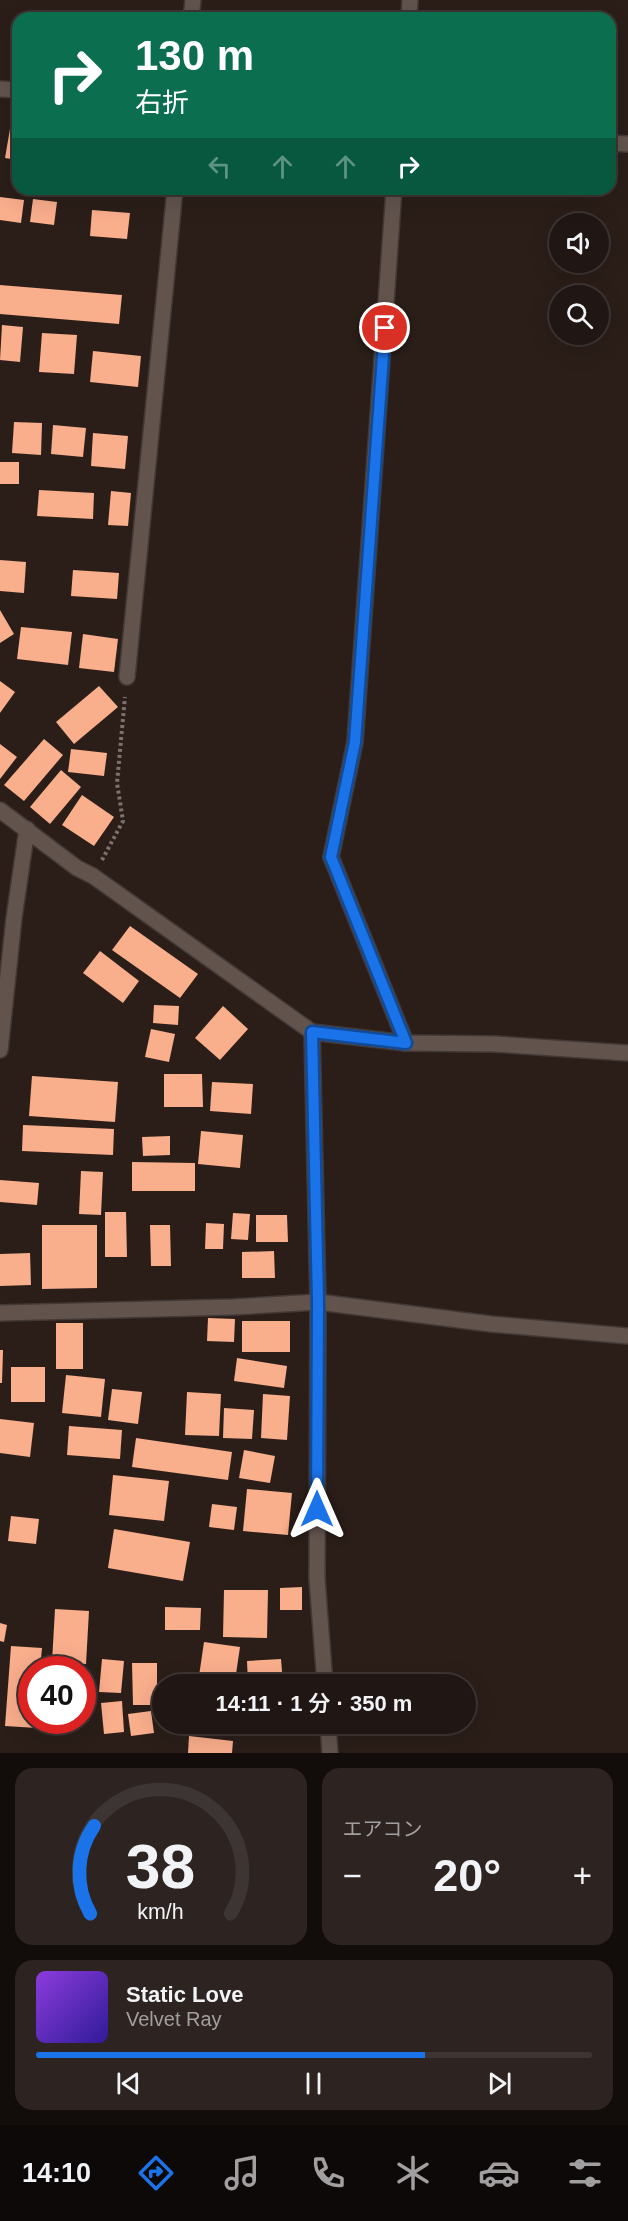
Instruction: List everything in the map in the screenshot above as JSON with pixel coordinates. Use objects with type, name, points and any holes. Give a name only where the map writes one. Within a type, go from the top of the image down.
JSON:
[{"type":"street","points":[[127,677],[174,195]]},
{"type":"street","points":[[394,195],[355,742],[331,857],[406,1043]]},
{"type":"street","points":[[0,810],[77,868],[93,876],[312,1032],[406,1043],[494,1044],[628,1053]]},
{"type":"street","points":[[0,1050],[7,917],[27,829]]},
{"type":"street","points":[[312,1032],[318,1302],[316,1579],[324,1674]]},
{"type":"street","points":[[0,1313],[232,1307],[318,1302],[491,1324],[628,1336]]},
{"type":"street","points":[[329,1734],[330,1753]]},
{"type":"path","points":[[93,876],[123,821],[117,783],[127,677]]},
{"type":"building","points":[[10,129],[12,129],[12,159],[5,158]]},
{"type":"building","points":[[0,197],[24,200],[21,223],[0,220]]},
{"type":"building","points":[[33,199],[57,202],[54,225],[30,222]]},
{"type":"building","points":[[92,210],[130,213],[127,239],[90,236]]},
{"type":"building","points":[[0,285],[122,295],[119,324],[0,314]]},
{"type":"building","points":[[2,325],[23,327],[20,362],[0,360]]},
{"type":"building","points":[[42,333],[77,335],[74,374],[39,372]]},
{"type":"building","points":[[93,351],[141,356],[138,387],[90,382]]},
{"type":"building","points":[[14,422],[42,423],[41,455],[12,453]]},
{"type":"building","points":[[53,425],[86,428],[83,457],[51,454]]},
{"type":"building","points":[[93,433],[128,436],[125,469],[91,466]]},
{"type":"building","points":[[0,462],[19,462],[19,484],[0,484]]},
{"type":"building","points":[[39,490],[94,493],[93,519],[37,516]]},
{"type":"building","points":[[111,491],[131,493],[128,526],[108,525]]},
{"type":"building","points":[[0,560],[26,562],[24,593],[0,591]]},
{"type":"building","points":[[73,570],[119,573],[117,599],[71,596]]},
{"type":"building","points":[[0,610],[14,634],[0,643]]},
{"type":"building","points":[[21,627],[72,632],[68,665],[17,659]]},
{"type":"building","points":[[83,634],[118,639],[114,672],[79,668]]},
{"type":"building","points":[[0,681],[15,692],[0,713]]},
{"type":"building","points":[[99,686],[118,707],[74,744],[56,722]]},
{"type":"building","points":[[44,739],[63,755],[24,801],[4,785]]},
{"type":"building","points":[[0,744],[17,757],[0,779]]},
{"type":"building","points":[[71,749],[107,753],[104,776],[68,772]]},
{"type":"building","points":[[61,770],[81,787],[50,824],[30,807]]},
{"type":"building","points":[[82,795],[114,817],[94,846],[62,825]]},
{"type":"building","points":[[130,926],[198,974],[180,998],[112,950]]},
{"type":"building","points":[[100,951],[139,981],[123,1003],[83,973]]},
{"type":"building","points":[[154,1005],[179,1006],[178,1025],[153,1023]]},
{"type":"building","points":[[223,1006],[248,1029],[220,1060],[195,1038]]},
{"type":"building","points":[[151,1029],[175,1034],[169,1062],[145,1057]]},
{"type":"building","points":[[164,1074],[202,1074],[203,1107],[164,1107]]},
{"type":"building","points":[[32,1076],[118,1082],[115,1122],[29,1116]]},
{"type":"building","points":[[212,1082],[253,1084],[251,1114],[210,1111]]},
{"type":"building","points":[[23,1125],[114,1129],[113,1155],[22,1151]]},
{"type":"building","points":[[201,1131],[243,1135],[240,1168],[198,1164]]},
{"type":"building","points":[[170,1136],[170,1155],[143,1156],[142,1137]]},
{"type":"building","points":[[132,1162],[195,1163],[195,1191],[132,1191]]},
{"type":"building","points":[[81,1171],[103,1172],[101,1215],[79,1214]]},
{"type":"building","points":[[0,1180],[39,1183],[37,1205],[0,1202]]},
{"type":"building","points":[[105,1212],[126,1212],[127,1257],[105,1257]]},
{"type":"building","points":[[233,1213],[250,1214],[248,1240],[231,1239]]},
{"type":"building","points":[[256,1215],[287,1215],[288,1242],[256,1242]]},
{"type":"building","points":[[206,1223],[224,1224],[223,1249],[205,1249]]},
{"type":"building","points":[[42,1225],[97,1225],[97,1288],[42,1289]]},
{"type":"building","points":[[150,1225],[170,1225],[171,1266],[151,1266]]},
{"type":"building","points":[[274,1251],[275,1278],[242,1278],[242,1252]]},
{"type":"building","points":[[30,1253],[31,1285],[0,1286],[0,1254]]},
{"type":"building","points":[[208,1318],[235,1319],[234,1342],[207,1341]]},
{"type":"building","points":[[242,1321],[290,1321],[290,1352],[242,1352]]},
{"type":"building","points":[[56,1323],[83,1323],[83,1369],[56,1369]]},
{"type":"building","points":[[0,1350],[3,1350],[2,1383],[0,1383]]},
{"type":"building","points":[[237,1358],[287,1366],[284,1388],[234,1381]]},
{"type":"building","points":[[11,1367],[45,1367],[45,1402],[11,1402]]},
{"type":"building","points":[[66,1375],[105,1379],[101,1417],[62,1413]]},
{"type":"building","points":[[112,1389],[142,1392],[138,1424],[108,1420]]},
{"type":"building","points":[[187,1392],[221,1394],[219,1436],[185,1435]]},
{"type":"building","points":[[263,1394],[290,1396],[287,1440],[261,1438]]},
{"type":"building","points":[[224,1408],[254,1410],[252,1439],[223,1438]]},
{"type":"building","points":[[0,1419],[34,1423],[30,1457],[0,1453]]},
{"type":"building","points":[[69,1426],[122,1430],[120,1459],[67,1455]]},
{"type":"building","points":[[136,1438],[232,1452],[228,1480],[132,1467]]},
{"type":"building","points":[[244,1450],[275,1456],[270,1483],[239,1478]]},
{"type":"building","points":[[113,1475],[169,1481],[164,1521],[109,1515]]},
{"type":"building","points":[[247,1489],[292,1493],[288,1535],[243,1531]]},
{"type":"building","points":[[212,1504],[237,1507],[234,1530],[209,1527]]},
{"type":"building","points":[[11,1516],[39,1519],[36,1544],[8,1541]]},
{"type":"building","points":[[114,1529],[190,1542],[183,1581],[108,1568]]},
{"type":"building","points":[[302,1587],[302,1610],[280,1610],[280,1588]]},
{"type":"building","points":[[224,1590],[268,1590],[267,1638],[223,1637]]},
{"type":"building","points":[[165,1607],[201,1608],[200,1630],[165,1630]]},
{"type":"building","points":[[55,1609],[89,1611],[86,1656],[52,1656]]},
{"type":"building","points":[[0,1623],[7,1625],[4,1642],[0,1641]]},
{"type":"building","points":[[204,1642],[240,1647],[236,1674],[199,1674]]},
{"type":"building","points":[[11,1646],[42,1648],[41,1656],[18,1656],[18,1727],[5,1726]]},
{"type":"building","points":[[102,1659],[124,1661],[121,1693],[99,1692]]},
{"type":"building","points":[[281,1659],[282,1674],[248,1674],[247,1661]]},
{"type":"building","points":[[132,1663],[157,1663],[157,1674],[152,1674],[152,1705],[133,1705]]},
{"type":"building","points":[[122,1701],[124,1732],[104,1734],[101,1703]]},
{"type":"building","points":[[151,1711],[152,1733],[131,1736],[128,1714]]},
{"type":"building","points":[[189,1736],[233,1741],[232,1753],[188,1753]]},
{"type":"route","points":[[317,1509],[318,1302],[312,1032],[406,1043],[331,857],[355,742],[385,328]]}]
